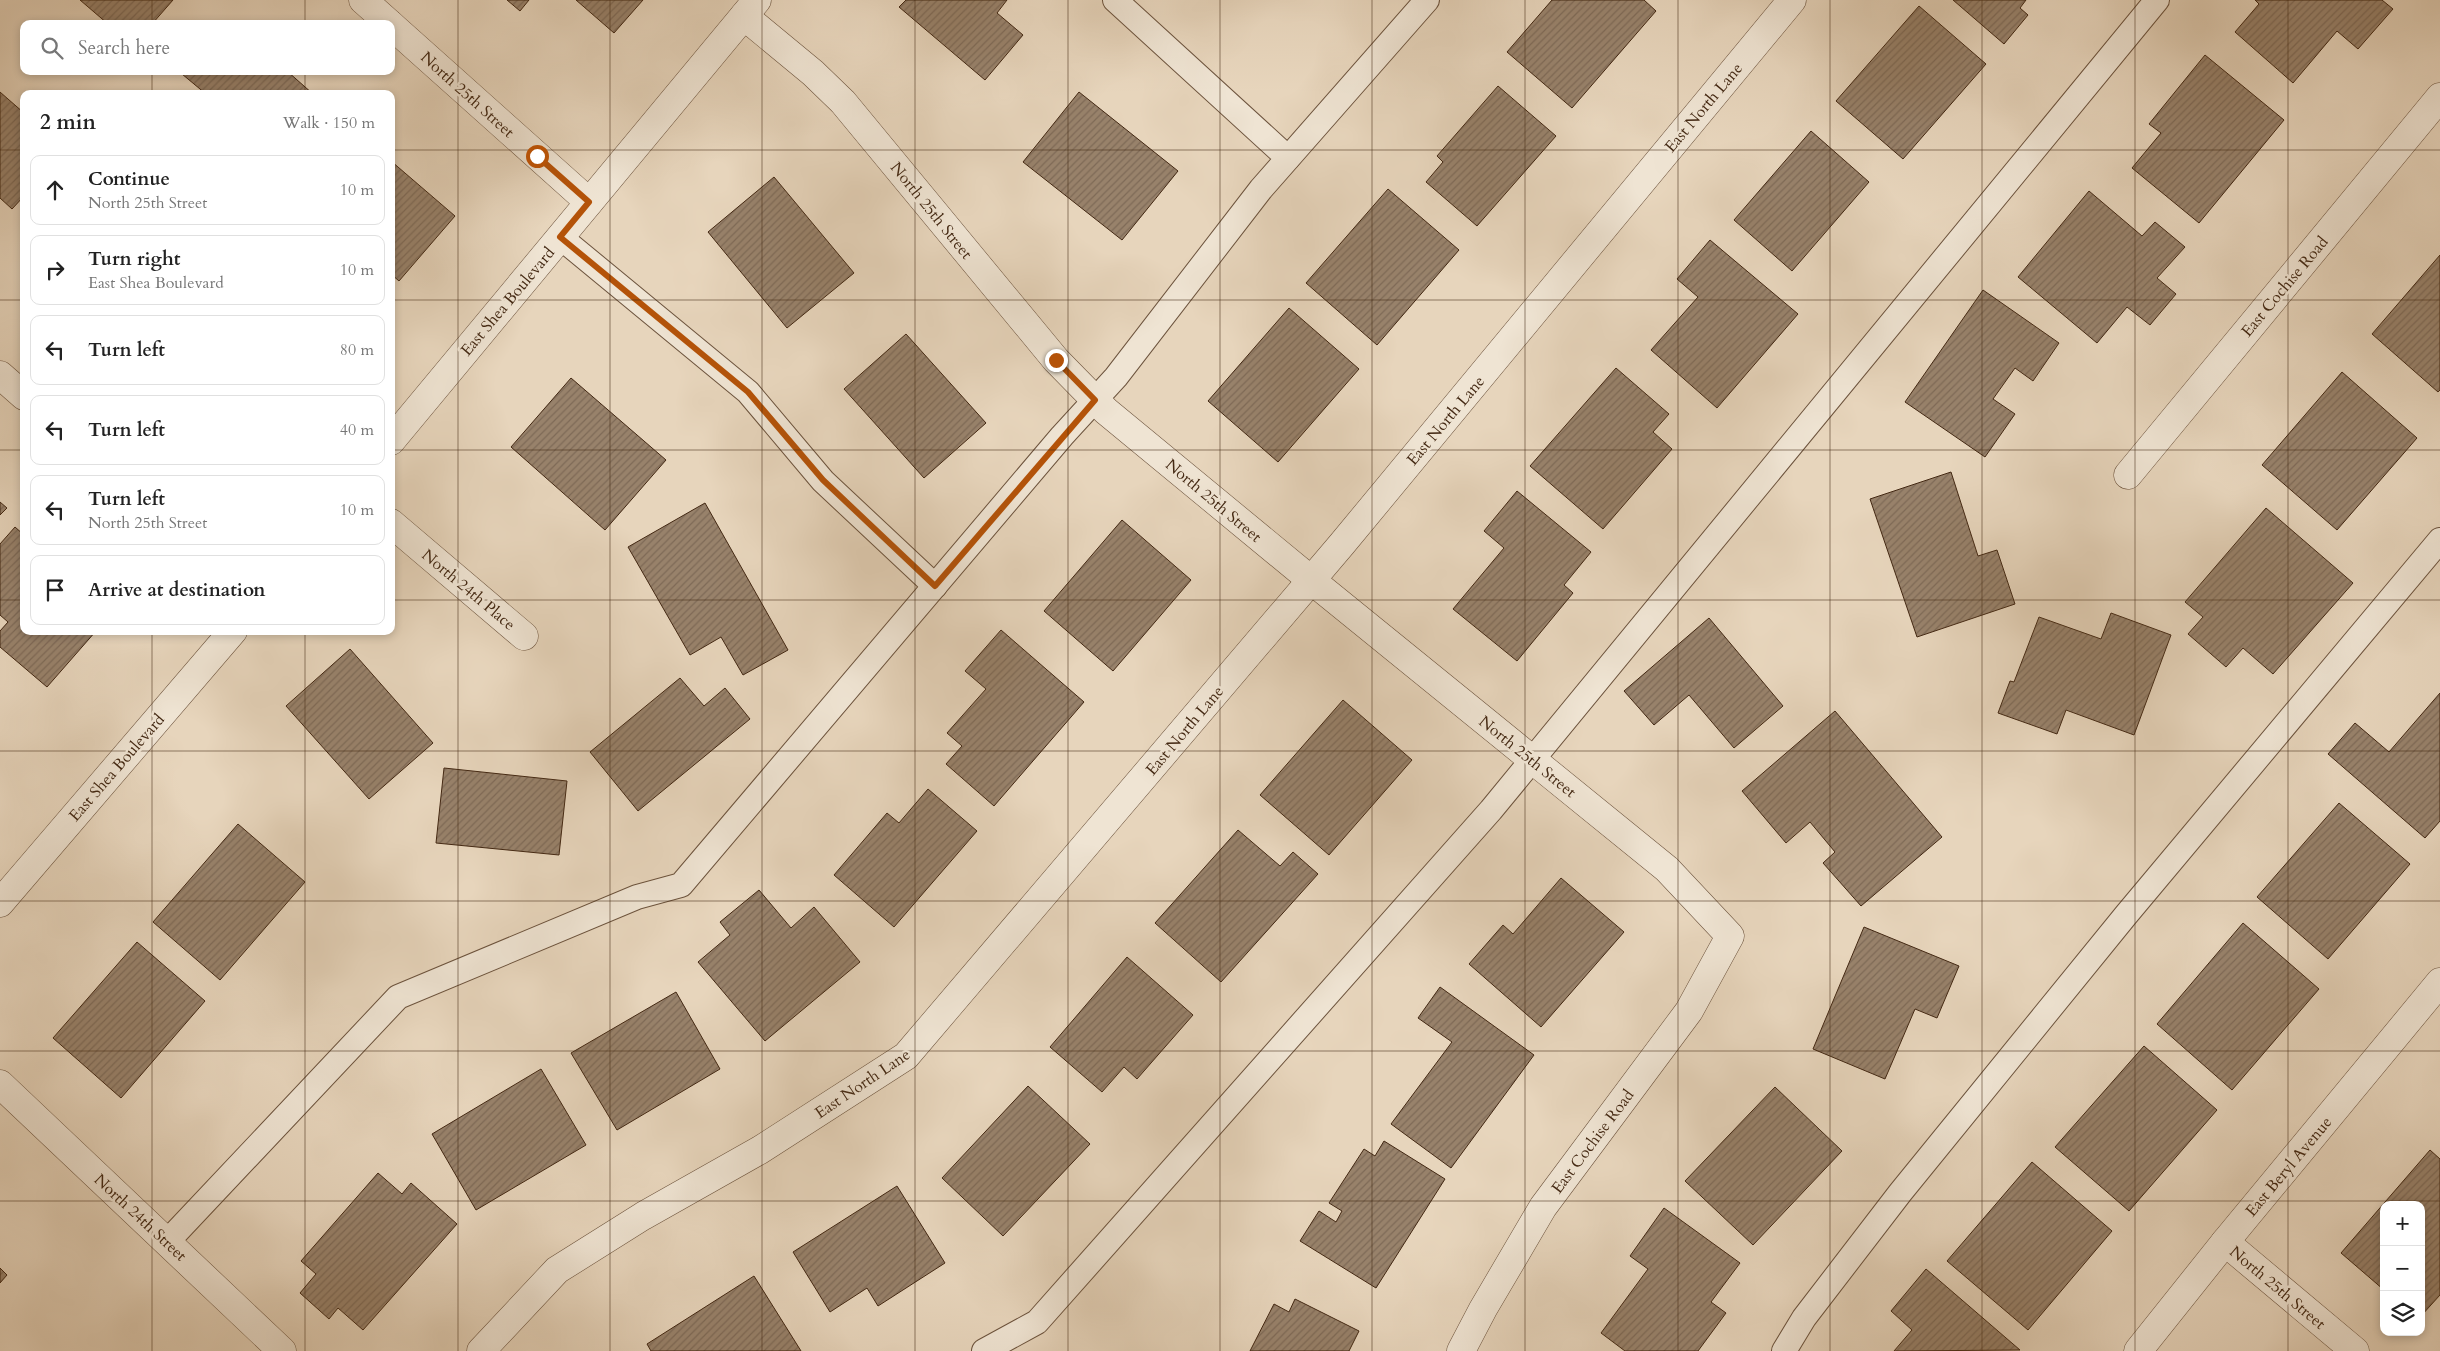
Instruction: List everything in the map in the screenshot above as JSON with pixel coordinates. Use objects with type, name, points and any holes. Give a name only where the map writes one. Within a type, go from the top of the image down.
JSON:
[{"type":"street","name":"North 25th Street","points":[[363,0],[386,20]]},
{"type":"street","name":"East North Lane","points":[[481,1351],[557,1270],[643,1216],[760,1150],[906,1056],[1311,580],[1792,0]]},
{"type":"street","name":"North 25th Street","points":[[751,8],[843,102],[1056,360],[1095,400],[1311,580],[1667,869],[1730,936]]},
{"type":"street","name":"East Shea Boulevard","points":[[395,436],[751,8]]},
{"type":"street","name":"North 25th Street","points":[[395,28],[589,202]]},
{"type":"street","name":"East Cochise Road","points":[[2128,475],[2440,97]]},
{"type":"street","points":[[0,375],[20,392]]},
{"type":"street","name":"North 24th Place","points":[[395,526],[524,636]]},
{"type":"street","name":"East Shea Boulevard","points":[[0,903],[230,635]]},
{"type":"street","name":"East Cochise Road","points":[[1461,1351],[1543,1207],[1689,1011],[1730,936]]},
{"type":"street","name":"East Beryl Avenue","points":[[2138,1351],[2225,1242],[2440,982]]},
{"type":"street","name":"North 24th Street","points":[[0,1084],[282,1351]]},
{"type":"street","name":"North 25th Street","points":[[2225,1242],[2355,1351]]},
{"type":"lane","points":[[1115,0],[1288,158]]},
{"type":"lane","points":[[167,1242],[398,997],[637,898],[681,885],[935,586],[1116,377],[1261,189],[1428,0]]},
{"type":"lane","points":[[984,1351],[1038,1322],[1491,810],[2157,0]]},
{"type":"lane","points":[[560,237],[748,392],[823,480],[935,586]]},
{"type":"lane","points":[[1784,1351],[1804,1318],[1919,1170],[2126,915],[2440,540]]},
{"type":"building","points":[[80,0],[173,0],[156,20],[103,20]]},
{"type":"building","points":[[507,0],[529,0],[520,11]]},
{"type":"building","points":[[576,0],[643,0],[614,33]]},
{"type":"building","points":[[906,0],[1007,0],[997,13],[1023,35],[985,80],[899,7]]},
{"type":"building","points":[[1552,0],[1644,0],[1656,11],[1572,108],[1507,52]]},
{"type":"building","points":[[1953,0],[2026,0],[2020,8],[2028,15],[2004,44]]},
{"type":"building","points":[[2255,0],[2382,0],[2393,9],[2358,49],[2337,31],[2293,83],[2235,32],[2259,4]]},
{"type":"building","points":[[1919,6],[1986,64],[1903,159],[1836,101]]},
{"type":"building","points":[[2205,55],[2284,120],[2199,223],[2132,168],[2161,133],[2149,124]]},
{"type":"building","points":[[183,75],[292,75],[308,90],[201,90]]},
{"type":"building","points":[[1498,86],[1556,136],[1477,226],[1426,182],[1443,162],[1437,156]]},
{"type":"building","points":[[0,92],[20,110],[20,200],[12,209],[0,198]]},
{"type":"building","points":[[1079,92],[1178,171],[1122,240],[1023,162]]},
{"type":"building","points":[[1811,131],[1869,182],[1792,271],[1734,220]]},
{"type":"building","points":[[395,164],[455,216],[399,281],[395,278]]},
{"type":"building","points":[[774,177],[854,273],[787,328],[708,232]]},
{"type":"building","points":[[1388,189],[1459,250],[1377,345],[1306,283]]},
{"type":"building","points":[[2089,191],[2142,236],[2155,222],[2185,247],[2157,278],[2176,294],[2150,325],[2127,307],[2097,343],[2018,277]]},
{"type":"building","points":[[1710,240],[1798,314],[1717,408],[1651,350],[1698,297],[1677,279]]},
{"type":"building","points":[[2440,255],[2440,390],[2438,392],[2372,334]]},
{"type":"building","points":[[1983,290],[2059,343],[2033,381],[2015,368],[1993,399],[2015,414],[1985,457],[1905,402]]},
{"type":"building","points":[[1289,308],[1359,369],[1278,462],[1208,401]]},
{"type":"building","points":[[906,334],[986,423],[924,478],[844,389]]},
{"type":"building","points":[[1616,368],[1669,414],[1653,432],[1672,449],[1603,529],[1530,466]]},
{"type":"building","points":[[2342,372],[2417,438],[2337,530],[2262,465]]},
{"type":"building","points":[[571,378],[666,460],[605,530],[511,447]]},
{"type":"building","points":[[1951,472],[1978,556],[1997,550],[2015,604],[1917,637],[1870,499]]},
{"type":"building","points":[[1517,491],[1591,552],[1564,585],[1573,593],[1517,661],[1453,609],[1504,548],[1484,531]]},
{"type":"building","points":[[0,502],[7,508],[0,515]]},
{"type":"building","points":[[705,503],[788,650],[743,675],[721,637],[690,655],[628,547]]},
{"type":"building","points":[[2266,508],[2353,583],[2273,674],[2243,648],[2226,667],[2188,634],[2203,617],[2185,602]]},
{"type":"building","points":[[1122,520],[1191,580],[1113,671],[1044,611]]},
{"type":"building","points":[[15,527],[20,531],[20,635],[92,635],[47,687],[0,647],[0,631],[8,622],[0,615],[0,544]]},
{"type":"building","points":[[2111,613],[2171,635],[2134,735],[2066,710],[2057,734],[1998,713],[2010,681],[2014,682],[2039,617],[2101,639]]},
{"type":"building","points":[[1709,618],[1783,706],[1734,748],[1689,695],[1654,725],[1624,691]]},
{"type":"building","points":[[1001,630],[1084,702],[994,806],[946,764],[962,746],[947,733],[986,689],[965,671]]},
{"type":"building","points":[[350,649],[433,743],[369,799],[286,706]]},
{"type":"building","points":[[680,678],[704,706],[725,688],[750,719],[638,811],[590,752]]},
{"type":"building","points":[[2440,693],[2440,821],[2425,838],[2328,754],[2355,723],[2389,752]]},
{"type":"building","points":[[1343,700],[1412,760],[1329,855],[1260,795]]},
{"type":"building","points":[[1835,711],[1942,837],[1861,906],[1823,863],[1835,852],[1810,822],[1786,843],[1742,791]]},
{"type":"building","points":[[444,768],[567,781],[559,855],[436,843]]},
{"type":"building","points":[[928,789],[977,831],[894,927],[834,875],[887,813],[899,823]]},
{"type":"building","points":[[2339,803],[2410,864],[2328,959],[2257,897]]},
{"type":"building","points":[[238,824],[305,882],[220,980],[153,922]]},
{"type":"building","points":[[1238,830],[1280,866],[1293,852],[1318,874],[1221,982],[1155,923]]},
{"type":"building","points":[[1561,878],[1624,932],[1541,1027],[1469,964],[1503,925],[1513,934]]},
{"type":"building","points":[[759,890],[791,928],[814,907],[860,962],[765,1041],[698,962],[730,935],[720,922]]},
{"type":"building","points":[[2243,923],[2319,989],[2232,1090],[2157,1024]]},
{"type":"building","points":[[1864,927],[1959,966],[1937,1018],[1915,1009],[1885,1079],[1813,1049]]},
{"type":"building","points":[[137,942],[205,1001],[121,1098],[53,1038]]},
{"type":"building","points":[[1127,957],[1193,1015],[1137,1079],[1124,1067],[1102,1092],[1050,1047]]},
{"type":"building","points":[[1440,987],[1534,1055],[1451,1168],[1391,1124],[1452,1042],[1418,1018]]},
{"type":"building","points":[[676,992],[720,1069],[617,1130],[571,1053]]},
{"type":"building","points":[[2144,1046],[2217,1110],[2129,1211],[2055,1147]]},
{"type":"building","points":[[541,1069],[586,1145],[476,1210],[432,1134]]},
{"type":"building","points":[[1028,1086],[1090,1144],[1003,1236],[942,1178]]},
{"type":"building","points":[[1775,1087],[1842,1151],[1753,1245],[1685,1181]]},
{"type":"building","points":[[1384,1141],[1445,1179],[1376,1288],[1300,1241],[1319,1211],[1336,1222],[1342,1211],[1329,1203],[1364,1149],[1375,1156]]},
{"type":"building","points":[[2430,1150],[2440,1159],[2440,1295],[2425,1312],[2425,1201],[2386,1201]]},
{"type":"building","points":[[2032,1162],[2112,1231],[2028,1330],[1947,1261]]},
{"type":"building","points":[[378,1173],[402,1194],[411,1183],[457,1224],[363,1330],[338,1308],[329,1319],[300,1293],[316,1274],[301,1261]]},
{"type":"building","points":[[897,1186],[945,1263],[878,1306],[867,1288],[830,1312],[793,1252]]},
{"type":"building","points":[[1664,1208],[1740,1263],[1711,1302],[1726,1313],[1698,1351],[1625,1351],[1601,1333],[1648,1269],[1630,1256]]},
{"type":"building","points":[[2380,1208],[2380,1287],[2341,1253]]},
{"type":"building","points":[[0,1268],[7,1275],[0,1283]]},
{"type":"building","points":[[1926,1269],[2020,1350],[1894,1351],[1912,1330],[1891,1311]]},
{"type":"building","points":[[754,1276],[801,1351],[651,1351],[647,1344]]},
{"type":"building","points":[[1295,1299],[1359,1331],[1349,1351],[1250,1351],[1274,1304],[1289,1312]]},
{"type":"route","points":[[537,156],[589,202],[560,237],[621,290],[748,392],[823,480],[935,586],[1062,436],[1095,400],[1056,360]]}]
